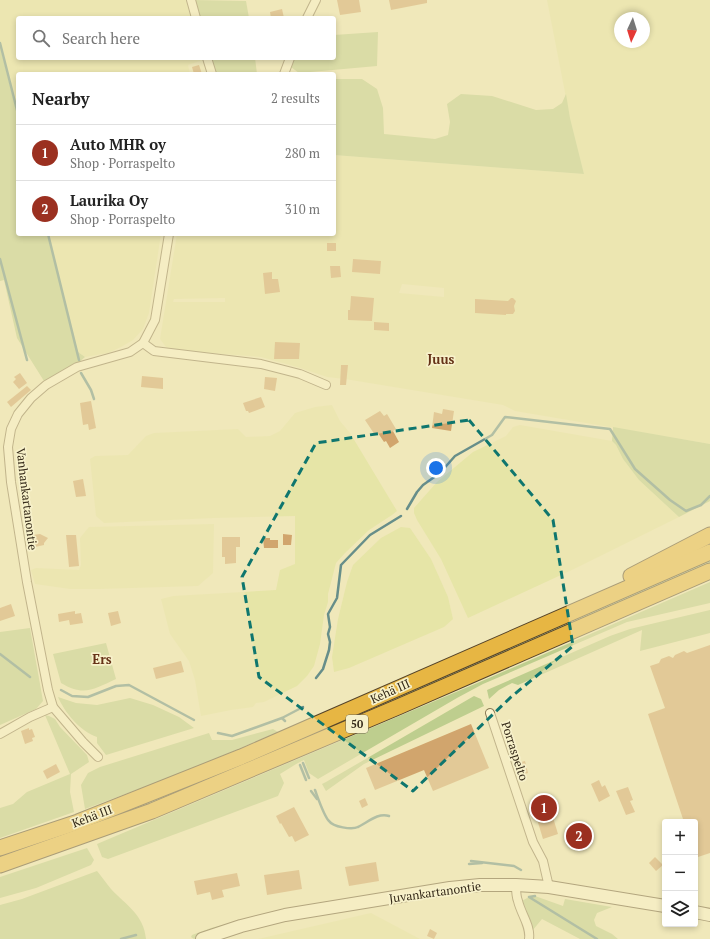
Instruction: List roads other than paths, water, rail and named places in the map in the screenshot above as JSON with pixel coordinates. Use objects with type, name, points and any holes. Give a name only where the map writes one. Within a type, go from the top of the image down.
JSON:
[{"type":"highway","points":[[569,614],[622,581],[710,535]]},
{"type":"highway","name":"Kehä III","points":[[0,848],[78,822],[241,757],[710,552]]},
{"type":"highway","name":"Kehä III","points":[[0,865],[152,811],[398,707],[710,571]]},
{"type":"main road","name":"Juvankartanontie","points":[[206,939],[241,926],[285,915],[450,888],[480,885],[549,887],[662,906]]},
{"type":"main road","points":[[698,913],[710,915]]},
{"type":"street","points":[[191,0],[195,16]]},
{"type":"street","points":[[308,16],[316,0]]},
{"type":"street","points":[[208,60],[211,72]]},
{"type":"street","points":[[285,72],[289,60]]},
{"type":"street","points":[[169,236],[155,320],[144,343],[154,351],[269,365],[300,374],[326,385]]},
{"type":"street","name":"Vanhankartanontie","points":[[98,757],[53,707],[48,690],[27,582],[11,482],[8,447],[11,429],[18,414],[31,398],[46,385],[77,367],[130,352],[144,343]]},
{"type":"street","points":[[0,734],[30,717],[53,707]]},
{"type":"street","name":"Porraspelto","points":[[490,713],[533,842],[543,861],[549,887]]},
{"type":"street","points":[[516,885],[517,900],[528,926],[530,934],[529,939]]},
{"type":"waterway","points":[[0,43],[16,106]]},
{"type":"waterway","points":[[48,236],[79,360]]},
{"type":"waterway","points":[[0,259],[27,360]]},
{"type":"waterway","points":[[81,373],[91,390],[94,399]]},
{"type":"waterway","points":[[407,509],[423,485],[440,473],[455,456],[492,435],[505,417],[610,429],[635,469],[670,500],[686,511],[701,505],[710,496]]},
{"type":"waterway","points":[[316,678],[323,669],[329,650],[330,642],[328,634],[330,627],[328,614],[337,598],[341,565],[370,535],[401,516]]},
{"type":"waterway","points":[[0,654],[30,677]]},
{"type":"waterway","points":[[61,690],[72,696],[88,697],[116,686],[129,685],[194,720]]},
{"type":"waterway","points":[[282,718],[303,707]]},
{"type":"waterway","points":[[218,733],[232,736],[282,718],[285,721]]},
{"type":"waterway","points":[[303,763],[309,778]]},
{"type":"waterway","points":[[300,765],[306,780]]},
{"type":"waterway","points":[[315,790],[327,819],[334,825],[355,828],[381,815],[389,816]]},
{"type":"waterway","points":[[311,791],[317,799]]},
{"type":"waterway","points":[[471,861],[514,866],[521,870]]},
{"type":"waterway","points":[[469,864],[482,863]]},
{"type":"waterway","points":[[535,896],[529,897],[597,939]]},
{"type":"waterway","points":[[121,939],[136,935]]},
{"type":"place","name":"Auto MHR oy","points":[[544,808]]},
{"type":"place","name":"Laurika Oy","points":[[579,836]]},
{"type":"district","name":"Juus","points":[[441,359]]},
{"type":"district","name":"Ers","points":[[102,659]]}]
